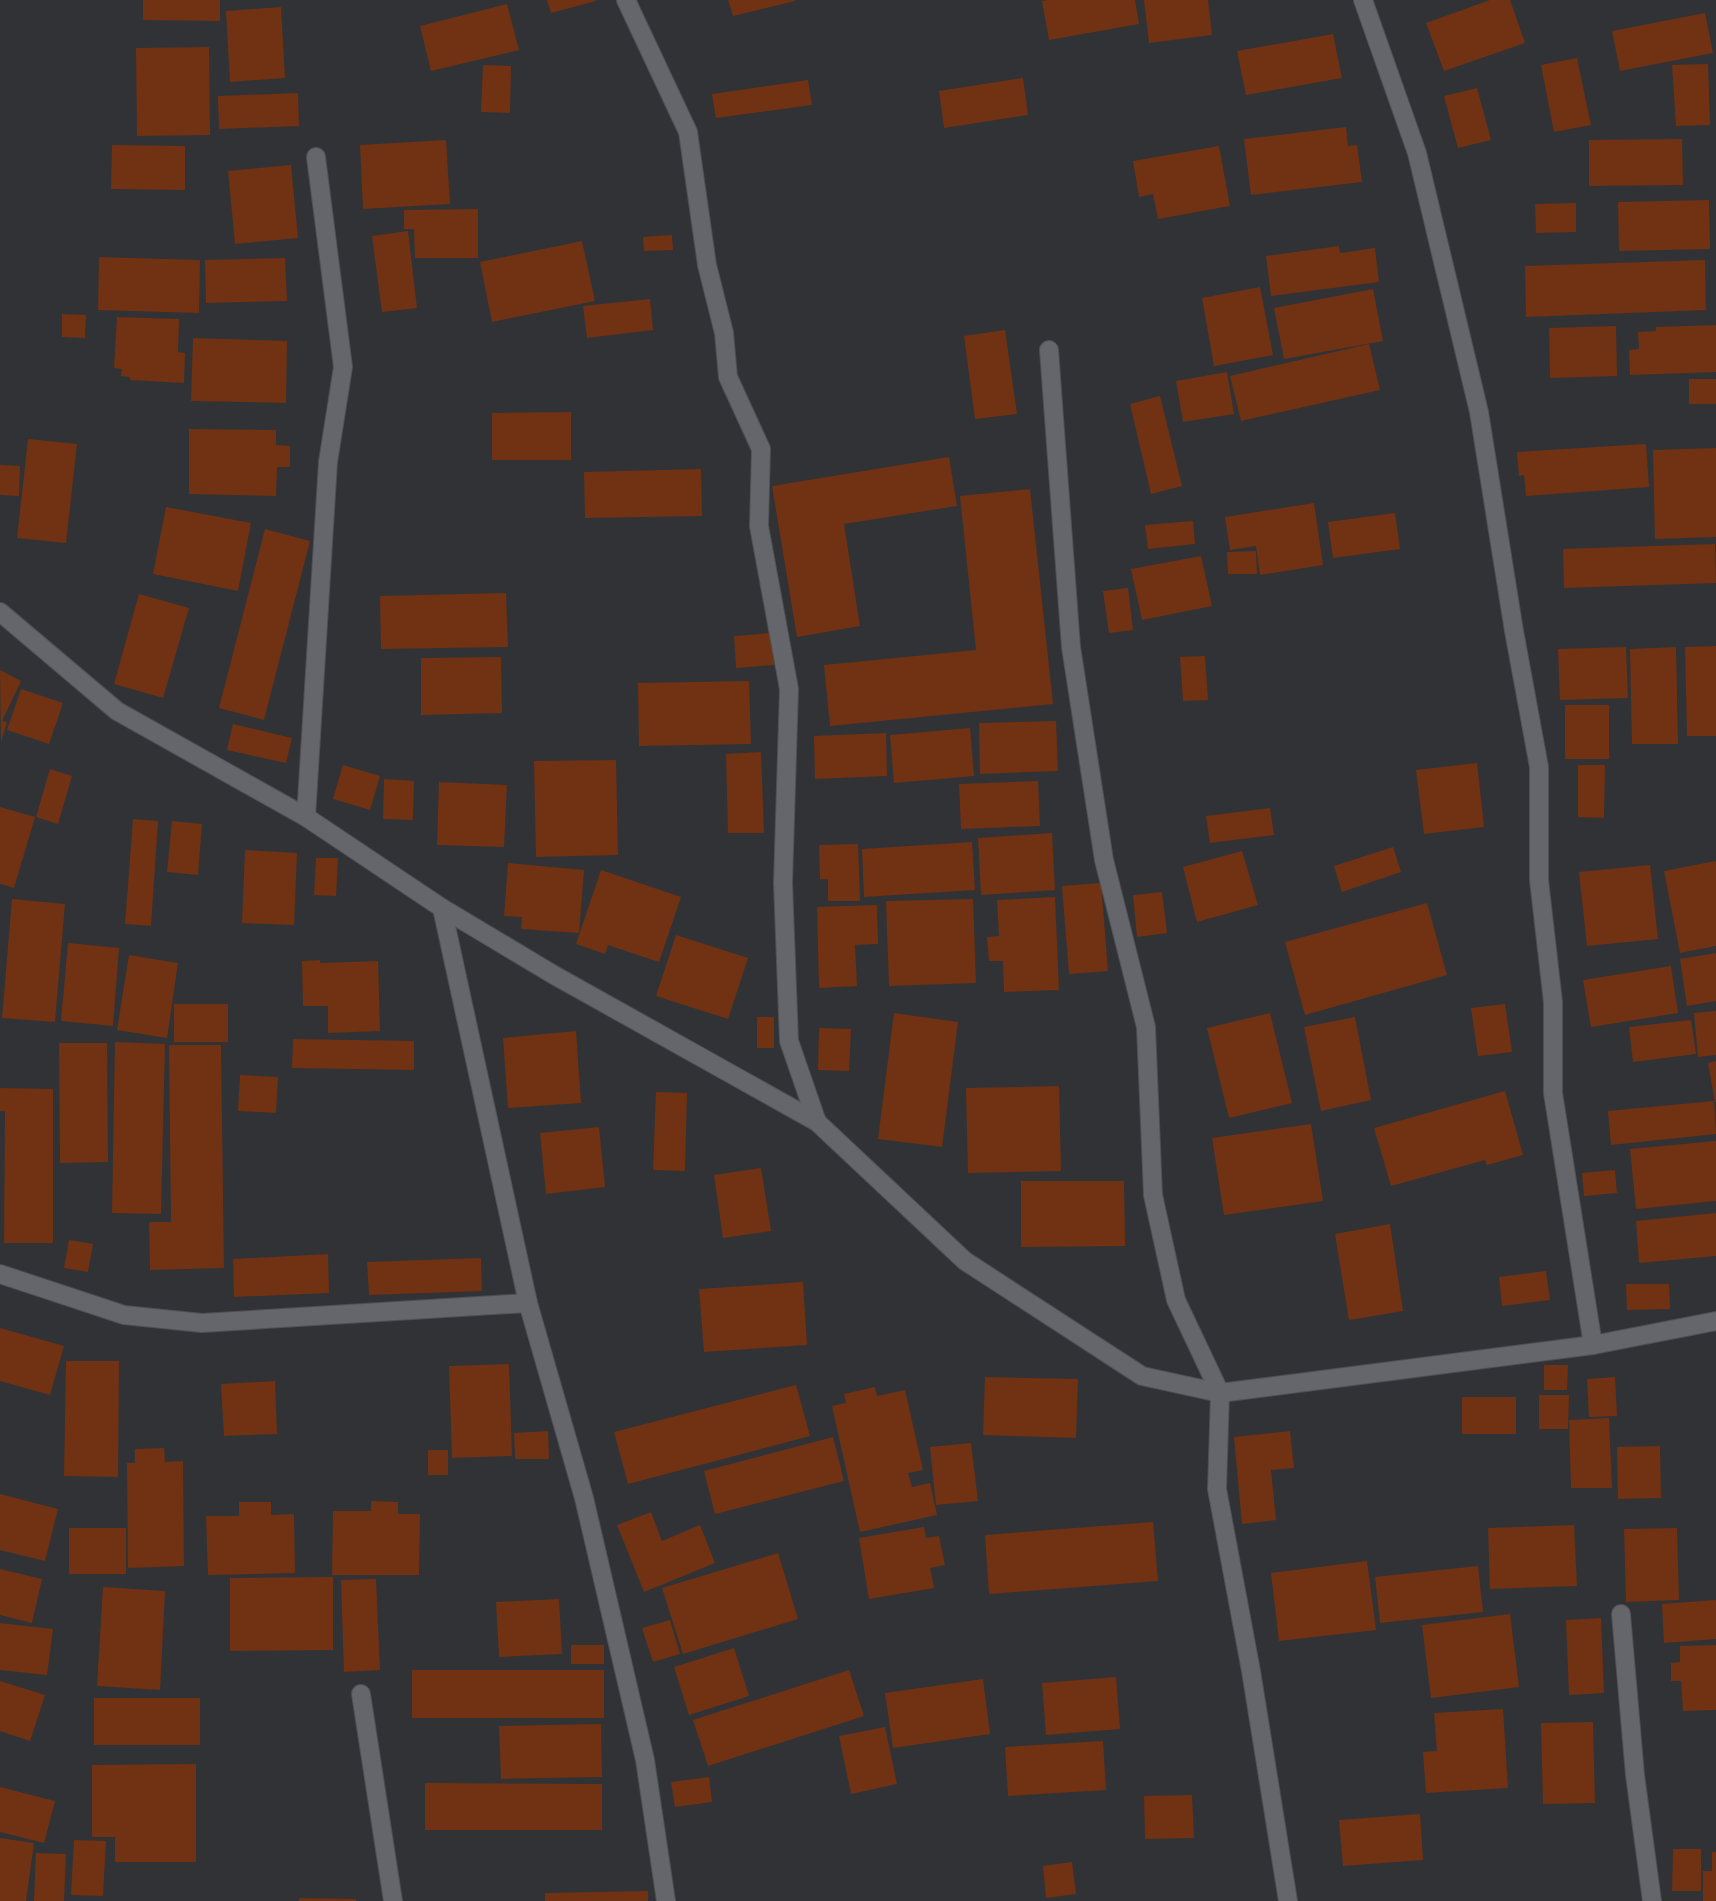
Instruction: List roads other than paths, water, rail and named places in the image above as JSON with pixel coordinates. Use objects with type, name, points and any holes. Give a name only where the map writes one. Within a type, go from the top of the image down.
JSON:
[{"type":"street","points":[[626,0],[688,132],[707,265],[723,333],[728,377],[761,448],[759,526],[789,689],[783,883],[789,1041],[817,1122]]},
{"type":"street","points":[[1363,0],[1417,153],[1479,412],[1514,631],[1539,767],[1539,880],[1553,1002],[1553,1093],[1593,1345]]},
{"type":"street","points":[[306,817],[328,462],[343,367],[316,158]]},
{"type":"street","points":[[1048,350],[1071,647],[1104,860],[1146,1026],[1153,1195],[1176,1300],[1220,1393],[1216,1489],[1251,1671],[1288,1901]]},
{"type":"street","points":[[0,612],[117,711],[306,817],[442,908],[554,975],[817,1122],[965,1261],[1142,1376],[1220,1393],[1593,1345],[1716,1321]]},
{"type":"street","points":[[442,908],[528,1303],[584,1498],[642,1749],[666,1901]]},
{"type":"street","points":[[0,1274],[123,1315],[202,1323],[528,1303]]},
{"type":"street","points":[[1622,1614],[1635,1775],[1652,1901]]},
{"type":"street","points":[[361,1694],[393,1901]]}]
